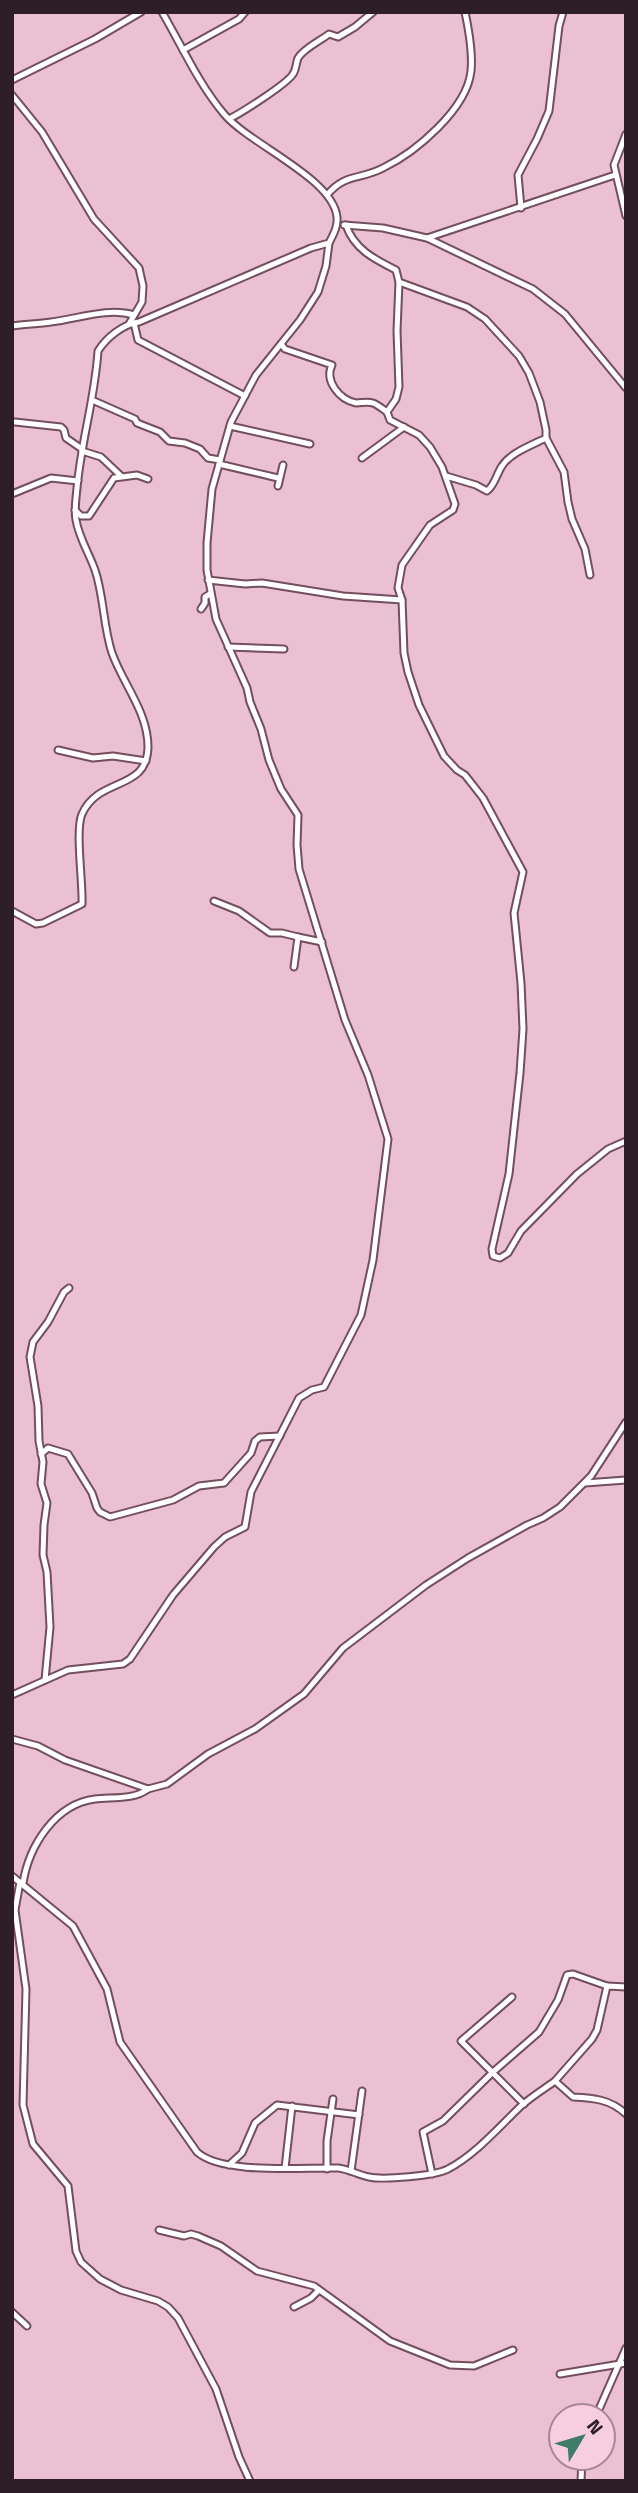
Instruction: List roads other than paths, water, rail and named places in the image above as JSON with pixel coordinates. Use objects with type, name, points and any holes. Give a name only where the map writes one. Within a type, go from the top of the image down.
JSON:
[{"type":"street","points":[[12,80],[95,39],[141,12]]},
{"type":"street","points":[[12,1695],[77,1668],[123,1664],[130,1659],[173,1595],[209,1552],[225,1537],[245,1527],[251,1492],[299,1398],[324,1387],[359,1322],[373,1260],[388,1144],[387,1129],[345,1020],[299,869],[298,815],[281,789],[269,760],[247,688],[216,619],[208,580],[210,509],[230,426],[256,375],[318,292],[326,266],[329,243],[337,224],[334,207],[327,195],[293,165],[243,133],[229,119],[208,93],[162,12]]},
{"type":"street","points":[[183,50],[239,19],[246,12]]},
{"type":"street","points":[[229,119],[285,83],[293,74],[299,56],[312,46],[329,34],[338,37],[373,12]]},
{"type":"street","points":[[327,195],[340,181],[372,173],[394,162],[432,133],[456,109],[471,73],[466,12]]},
{"type":"street","points":[[521,208],[518,176],[549,111],[563,12]]},
{"type":"street","points":[[12,95],[42,132],[94,219],[139,268],[143,286],[142,302],[132,323],[138,340],[245,396]]},
{"type":"street","points":[[626,134],[615,157],[615,177],[626,216]]},
{"type":"street","points":[[427,238],[615,177]]},
{"type":"street","points":[[615,177],[626,202]]},
{"type":"street","points":[[337,224],[383,228],[427,238],[533,289],[565,314],[626,387]]},
{"type":"street","points":[[346,225],[354,242],[368,256],[396,270],[399,282],[399,387],[396,399],[387,412]]},
{"type":"street","points":[[12,911],[36,925],[82,904],[80,817],[97,794],[104,789],[126,783],[146,761],[146,728],[112,652],[95,571],[82,542],[75,510],[98,351],[101,345],[132,323],[329,243]]},
{"type":"street","points":[[399,282],[467,307],[485,319],[510,344],[529,373],[540,402],[546,438],[564,472],[572,519],[585,549],[590,575]]},
{"type":"street","points":[[12,326],[120,312],[134,315]]},
{"type":"street","points":[[281,344],[285,349],[332,365],[329,370],[338,395],[355,403],[371,402],[387,412],[390,419],[425,440],[446,476],[455,507],[430,526],[402,565],[398,588],[402,600],[404,653],[418,705],[444,756],[465,775],[483,798],[523,872],[514,913],[523,1028],[520,1073],[509,1174],[492,1249],[493,1256],[500,1258],[508,1253],[521,1231],[572,1179],[608,1149],[626,1142]]},
{"type":"street","points":[[92,400],[160,432],[169,441],[186,443],[200,449],[208,458],[278,478]]},
{"type":"street","points":[[15,422],[61,427],[66,438],[82,450],[101,457],[121,476]]},
{"type":"street","points":[[230,426],[310,444]]},
{"type":"street","points":[[362,458],[404,427]]},
{"type":"street","points":[[446,476],[487,491],[492,487],[502,465],[520,451],[546,438]]},
{"type":"street","points":[[278,486],[283,465]]},
{"type":"street","points":[[75,510],[81,516],[89,516],[114,478],[137,475],[148,479]]},
{"type":"street","points":[[12,494],[51,478],[78,481]]},
{"type":"street","points":[[208,580],[262,583],[343,596],[402,600]]},
{"type":"street","points":[[201,609],[205,597],[210,594]]},
{"type":"street","points":[[228,647],[284,649]]},
{"type":"street","points":[[58,750],[93,758],[113,757],[146,761]]},
{"type":"street","points":[[214,901],[239,911],[270,933],[321,942]]},
{"type":"street","points":[[294,967],[298,937]]},
{"type":"street","points":[[45,1680],[50,1627],[47,1572],[43,1555],[47,1503],[41,1484],[38,1406],[30,1357],[33,1342],[69,1288]]},
{"type":"street","points":[[12,1739],[38,1746],[65,1760],[148,1788],[167,1784],[208,1754],[255,1729],[304,1694],[344,1648],[426,1585],[477,1553],[552,1513],[585,1483],[626,1422]]},
{"type":"street","points":[[41,1454],[48,1448],[61,1450],[72,1458],[92,1493],[97,1508],[110,1517],[173,1500],[199,1486],[224,1483],[251,1453],[255,1441],[260,1437],[280,1436]]},
{"type":"street","points":[[585,1483],[626,1480]]},
{"type":"street","points":[[148,1788],[144,1792],[124,1797],[86,1801],[68,1807],[47,1828],[30,1856],[15,1910],[15,1942],[26,1989],[23,2105],[33,2144],[65,2182],[70,2192],[76,2251],[81,2262],[100,2278],[121,2290],[158,2301],[178,2318],[216,2389],[250,2481]]},
{"type":"street","points":[[12,1876],[73,1926],[107,1989],[120,2042],[190,2144],[204,2159],[216,2164],[351,2171],[369,2178],[432,2174],[446,2170],[494,2134],[524,2104],[555,2081],[592,2039],[597,2030],[607,1986]]},
{"type":"street","points":[[432,2174],[423,2132],[443,2121],[539,2032],[558,2000],[567,1975],[607,1986],[626,1987]]},
{"type":"street","points":[[512,1997],[461,2040],[524,2104]]},
{"type":"street","points":[[555,2081],[573,2097],[586,2096],[613,2104],[626,2114]]},
{"type":"street","points":[[351,2171],[362,2091]]},
{"type":"street","points":[[327,2169],[333,2099]]},
{"type":"street","points":[[229,2165],[242,2153],[255,2123],[277,2105],[359,2115]]},
{"type":"street","points":[[285,2168],[292,2106]]},
{"type":"street","points":[[159,2231],[184,2236],[191,2234],[208,2239],[257,2271],[302,2282],[319,2290],[390,2341],[450,2365],[474,2366],[513,2350]]},
{"type":"street","points":[[294,2307],[311,2298],[319,2290]]},
{"type":"street","points":[[12,2312],[27,2326]]},
{"type":"street","points":[[603,2402],[622,2364],[626,2348]]},
{"type":"street","points":[[560,2374],[622,2364]]}]
